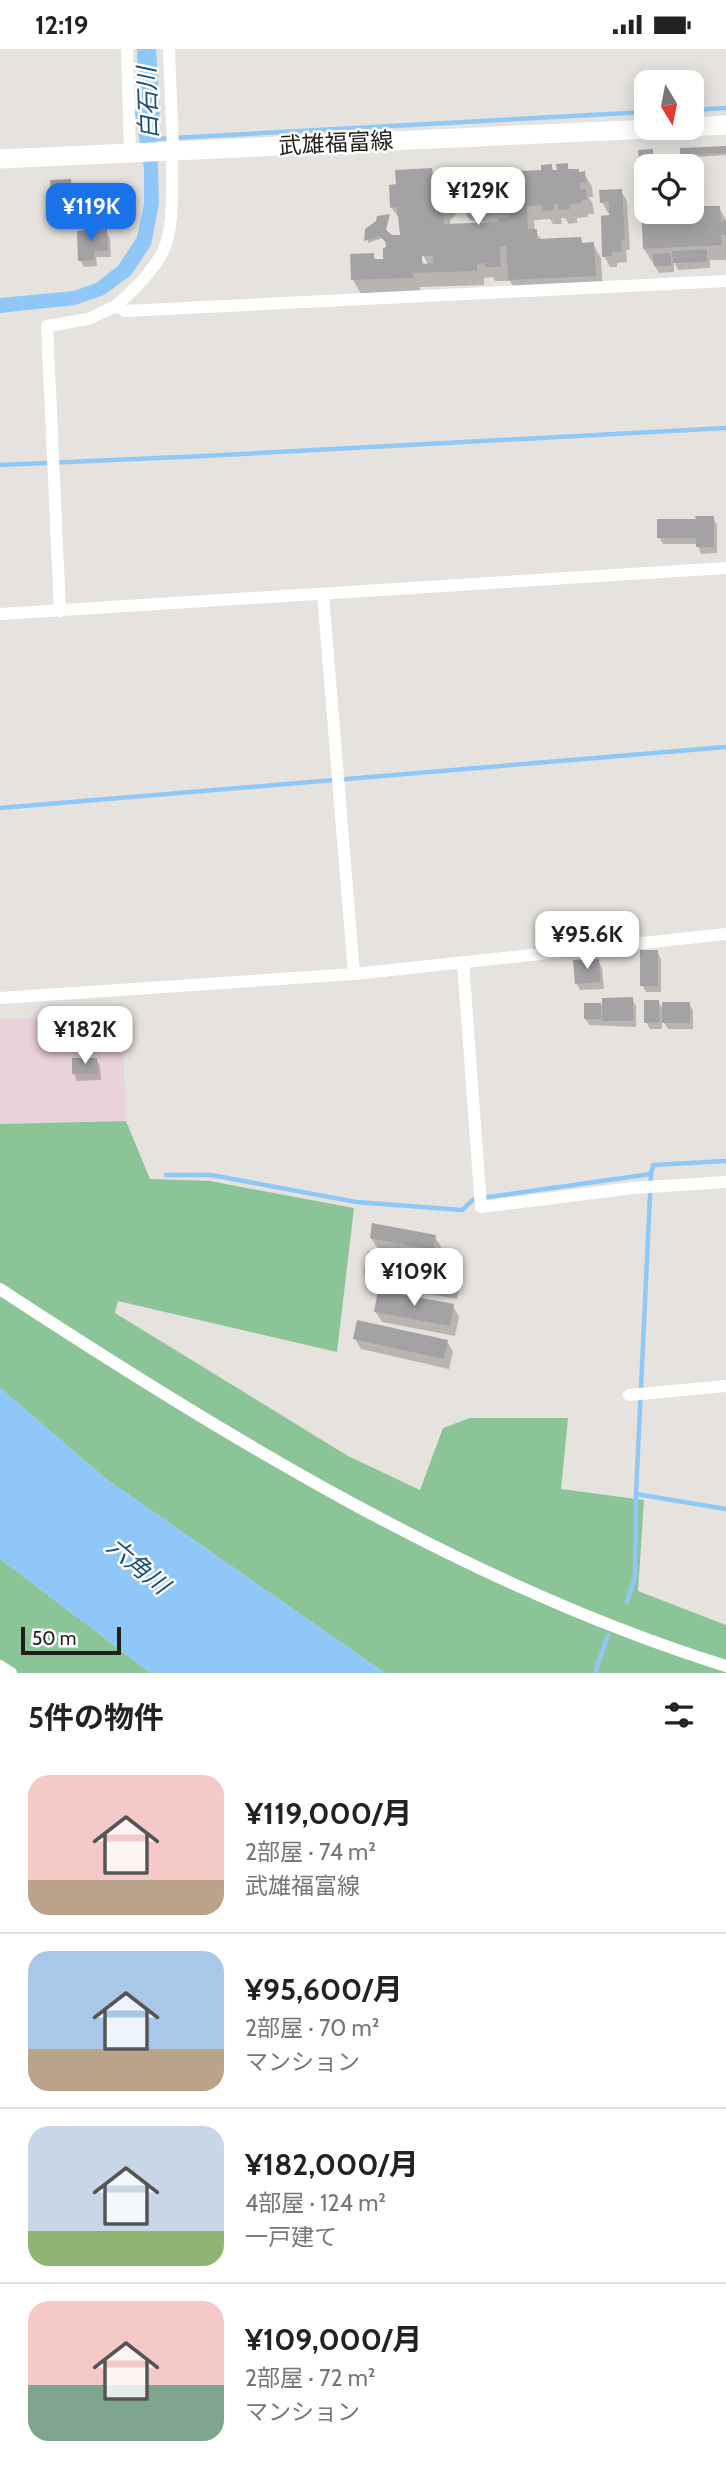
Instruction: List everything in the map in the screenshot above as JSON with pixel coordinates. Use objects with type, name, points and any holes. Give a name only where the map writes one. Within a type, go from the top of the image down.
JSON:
[{"type":"main road","points":[[704,126],[726,125]]},
{"type":"main road","name":"武雄福富線","points":[[0,159],[131,153],[173,144],[634,129]]},
{"type":"street","points":[[127,49],[131,153]]},
{"type":"street","points":[[60,611],[47,326],[88,319],[116,306],[145,278],[164,251],[172,208],[173,144],[169,49]]},
{"type":"street","points":[[116,306],[125,311],[726,281]]},
{"type":"street","points":[[0,614],[726,568]]},
{"type":"street","points":[[323,594],[354,974]]},
{"type":"street","points":[[0,998],[354,974],[726,934]]},
{"type":"street","points":[[463,963],[481,1207],[641,1188],[726,1182]]},
{"type":"street","points":[[0,1289],[115,1365],[364,1510],[523,1587],[666,1647],[726,1666]]},
{"type":"street","points":[[629,1395],[726,1386]]},
{"type":"street","points":[[0,1666],[11,1673]]},
{"type":"shaded area","points":[[122,1018],[126,1121],[0,1124],[0,1019]]},
{"type":"green space","points":[[126,1121],[150,1179],[210,1181],[354,1208],[337,1352],[118,1301],[115,1313],[348,1456],[420,1490],[443,1428],[470,1418],[568,1418],[561,1489],[644,1500],[638,1591],[726,1625],[726,1673],[385,1673],[106,1479],[0,1388],[0,1124]]},
{"type":"green space","points":[[0,1559],[151,1673],[0,1673]]},
{"type":"water","name":"白石川","points":[[137,49],[156,49],[160,111],[157,135],[159,204],[151,245],[131,275],[104,295],[75,305],[0,313],[0,298],[74,291],[96,283],[118,266],[137,237],[144,204],[144,169],[135,112],[138,90]]},
{"type":"water","name":"六角川","points":[[0,1388],[106,1479],[385,1673],[151,1673],[0,1559]]},
{"type":"building","points":[[726,146],[726,153],[680,154],[680,148]]},
{"type":"building","points":[[653,149],[653,154],[638,154],[638,150]]},
{"type":"building","points":[[568,163],[568,169],[585,171],[586,183],[580,183],[580,189],[586,189],[587,200],[570,204],[570,209],[559,210],[558,204],[554,204],[554,210],[543,211],[542,205],[527,206],[528,229],[537,229],[537,239],[581,237],[582,243],[594,242],[596,276],[508,280],[506,246],[500,247],[501,267],[485,267],[485,263],[477,264],[477,271],[413,273],[414,278],[351,280],[350,254],[374,253],[374,259],[383,259],[386,242],[380,236],[364,241],[365,229],[376,221],[377,216],[390,214],[386,230],[392,235],[400,235],[397,207],[390,208],[389,185],[396,184],[395,170],[432,168],[433,188],[436,191],[439,187],[450,197],[443,205],[444,224],[498,222],[498,218],[509,217],[509,207],[502,207],[503,212],[491,213],[491,207],[487,208],[487,213],[475,214],[475,208],[460,206],[459,195],[465,194],[464,189],[459,189],[458,177],[474,174],[473,168],[485,167],[485,173],[489,173],[489,167],[501,167],[501,172],[541,170],[541,165],[552,164],[552,170],[557,170],[556,164]],"holes":[[[422,256],[433,256],[434,263],[422,264]]]},
{"type":"building","points":[[71,179],[73,222],[61,223],[61,214],[52,215],[50,180]]},
{"type":"building","points":[[120,187],[121,217],[100,218],[99,188]]},
{"type":"building","points":[[622,189],[625,239],[621,240],[622,252],[612,252],[612,256],[602,257],[601,216],[609,215],[609,202],[600,203],[599,190]]},
{"type":"building","points":[[704,206],[720,206],[721,221],[726,220],[726,235],[721,235],[722,245],[643,249],[642,224],[704,224]]},
{"type":"building","points":[[107,229],[108,251],[94,251],[94,260],[78,261],[77,231]]},
{"type":"building","points":[[707,249],[707,262],[673,263],[672,251]]},
{"type":"building","points":[[671,253],[671,266],[654,266],[653,254]]},
{"type":"building","points":[[695,516],[714,516],[714,547],[696,547],[696,538],[657,538],[657,519],[696,519]]},
{"type":"building","points":[[640,950],[658,950],[658,986],[640,986]]},
{"type":"building","points":[[599,959],[601,982],[575,984],[573,960]]},
{"type":"building","points":[[633,997],[633,1021],[602,1021],[602,998]]},
{"type":"building","points":[[644,1000],[659,1000],[660,1022],[644,1023]]},
{"type":"building","points":[[662,1002],[690,1002],[690,1023],[662,1023]]},
{"type":"building","points":[[584,1003],[601,1003],[601,1019],[584,1019]]},
{"type":"building","points":[[72,1058],[97,1058],[98,1074],[72,1074]]},
{"type":"building","points":[[372,1223],[436,1235],[433,1250],[370,1238]]},
{"type":"building","points":[[368,1251],[456,1268],[452,1290],[364,1273]]},
{"type":"building","points":[[378,1290],[454,1304],[450,1326],[374,1312]]},
{"type":"building","points":[[357,1320],[448,1340],[444,1359],[353,1339]]},
{"type":"waterway","points":[[704,109],[726,108]]},
{"type":"waterway","name":"白石川","points":[[154,139],[634,113]]},
{"type":"waterway","points":[[0,465],[726,428]]},
{"type":"waterway","points":[[0,808],[726,747]]},
{"type":"waterway","points":[[627,1602],[635,1577],[636,1494],[653,1165],[726,1161]]},
{"type":"waterway","points":[[166,1175],[211,1175],[356,1202],[462,1210],[474,1199],[651,1174]]},
{"type":"waterway","points":[[636,1494],[726,1509]]},
{"type":"waterway","points":[[595,1673],[608,1635]]}]
